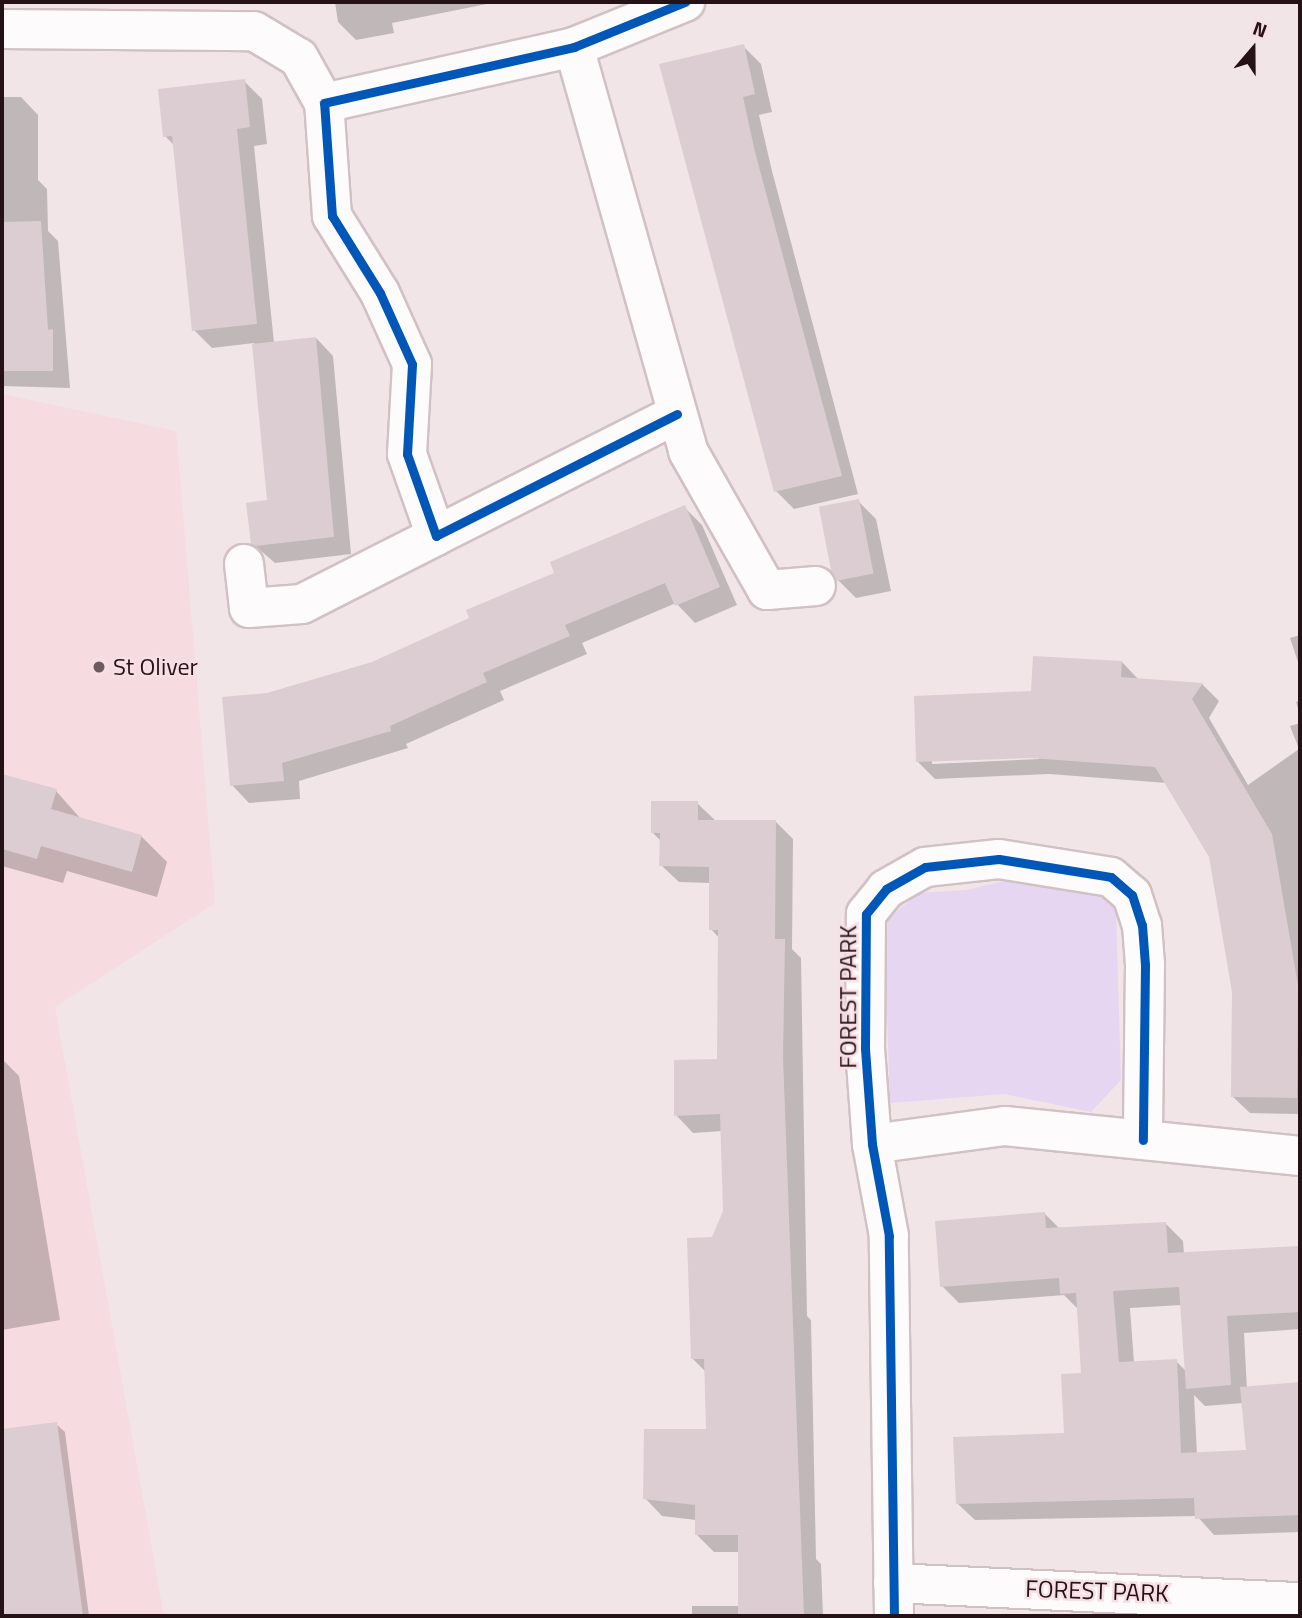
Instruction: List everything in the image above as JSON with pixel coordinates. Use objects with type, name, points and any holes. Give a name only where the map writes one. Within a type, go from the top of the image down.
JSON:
[{"type":"street","points":[[324,103],[360,98],[574,47],[685,2]]},
{"type":"street","points":[[2,29],[254,31],[299,58],[324,103],[332,216],[380,293],[412,364],[407,454],[436,536]]},
{"type":"street","points":[[574,47],[688,451],[767,590],[816,586]]},
{"type":"street","points":[[244,564],[249,608],[302,604],[677,414]]},
{"type":"street","name":"FOREST PARK","points":[[1143,1140],[1145,965],[1142,925],[1132,895],[1111,877],[999,859],[925,867],[886,888],[866,914],[865,1048],[872,1144],[889,1236],[893,1600],[1300,1602]]},
{"type":"street","points":[[872,1144],[1005,1126],[1143,1140],[1196,1149],[1300,1156]]},
{"type":"shaded area","name":"St Oliver","points":[[2,394],[176,431],[215,903],[55,1007],[164,1616],[2,1616]]},
{"type":"shaded area","points":[[1013,879],[1091,884],[1108,897],[1116,911],[1121,1080],[1091,1112],[1004,1094],[890,1103],[884,923],[918,893],[966,890]]},
{"type":"building","points":[[744,44],[755,94],[743,97],[755,152],[842,476],[774,492],[659,64]]},
{"type":"building","points":[[245,79],[250,127],[237,129],[257,324],[192,331],[172,136],[163,137],[158,89]]},
{"type":"building","points":[[41,221],[48,330],[53,329],[53,371],[2,371],[2,222]]},
{"type":"building","points":[[316,337],[334,537],[255,546],[251,544],[246,503],[267,500],[252,344]]},
{"type":"building","points":[[859,499],[874,574],[833,581],[819,507]]},
{"type":"building","points":[[685,505],[720,587],[675,606],[665,583],[565,625],[570,636],[483,673],[487,682],[390,726],[391,731],[282,763],[284,781],[230,786],[222,697],[267,693],[372,662],[469,618],[466,610],[554,573],[550,562]]},
{"type":"building","points":[[1033,656],[1122,661],[1121,677],[1203,683],[1192,699],[1272,834],[1298,985],[1297,1098],[1231,1097],[1232,992],[1209,857],[1155,767],[1030,758],[916,762],[914,696],[1031,691]]},
{"type":"building","points":[[2,774],[57,789],[51,809],[142,835],[132,872],[41,846],[37,859],[2,849]]},
{"type":"building","points":[[651,801],[698,801],[698,820],[776,820],[775,939],[785,939],[783,1057],[804,1616],[738,1616],[738,1535],[695,1535],[695,1505],[643,1499],[644,1429],[706,1429],[704,1359],[691,1359],[687,1238],[712,1237],[723,1211],[720,1114],[674,1116],[674,1060],[717,1059],[718,930],[709,930],[709,867],[659,866],[660,833],[651,833]]},
{"type":"building","points":[[1045,1212],[1046,1228],[1166,1222],[1168,1253],[1300,1246],[1300,1312],[1227,1316],[1231,1385],[1186,1389],[1179,1287],[1113,1291],[1119,1362],[1177,1359],[1181,1453],[1246,1450],[1240,1387],[1300,1382],[1300,1515],[1195,1519],[1194,1498],[956,1504],[953,1437],[1064,1433],[1061,1374],[1081,1373],[1076,1293],[1060,1294],[1059,1278],[940,1287],[935,1221]]},
{"type":"building","points":[[57,1422],[83,1616],[2,1616],[2,1429]]},
{"type":"cycle path","points":[[677,414],[436,536],[407,454],[412,364],[380,293],[332,216],[324,103],[574,47],[685,2]]},
{"type":"cycle path","points":[[894,1616],[889,1236],[872,1144],[865,1048],[866,914],[886,889],[925,867],[999,859],[1111,877],[1132,895],[1142,925],[1145,965],[1143,1140]]},
{"type":"place","name":"St Oliver","points":[[99,667]]}]
